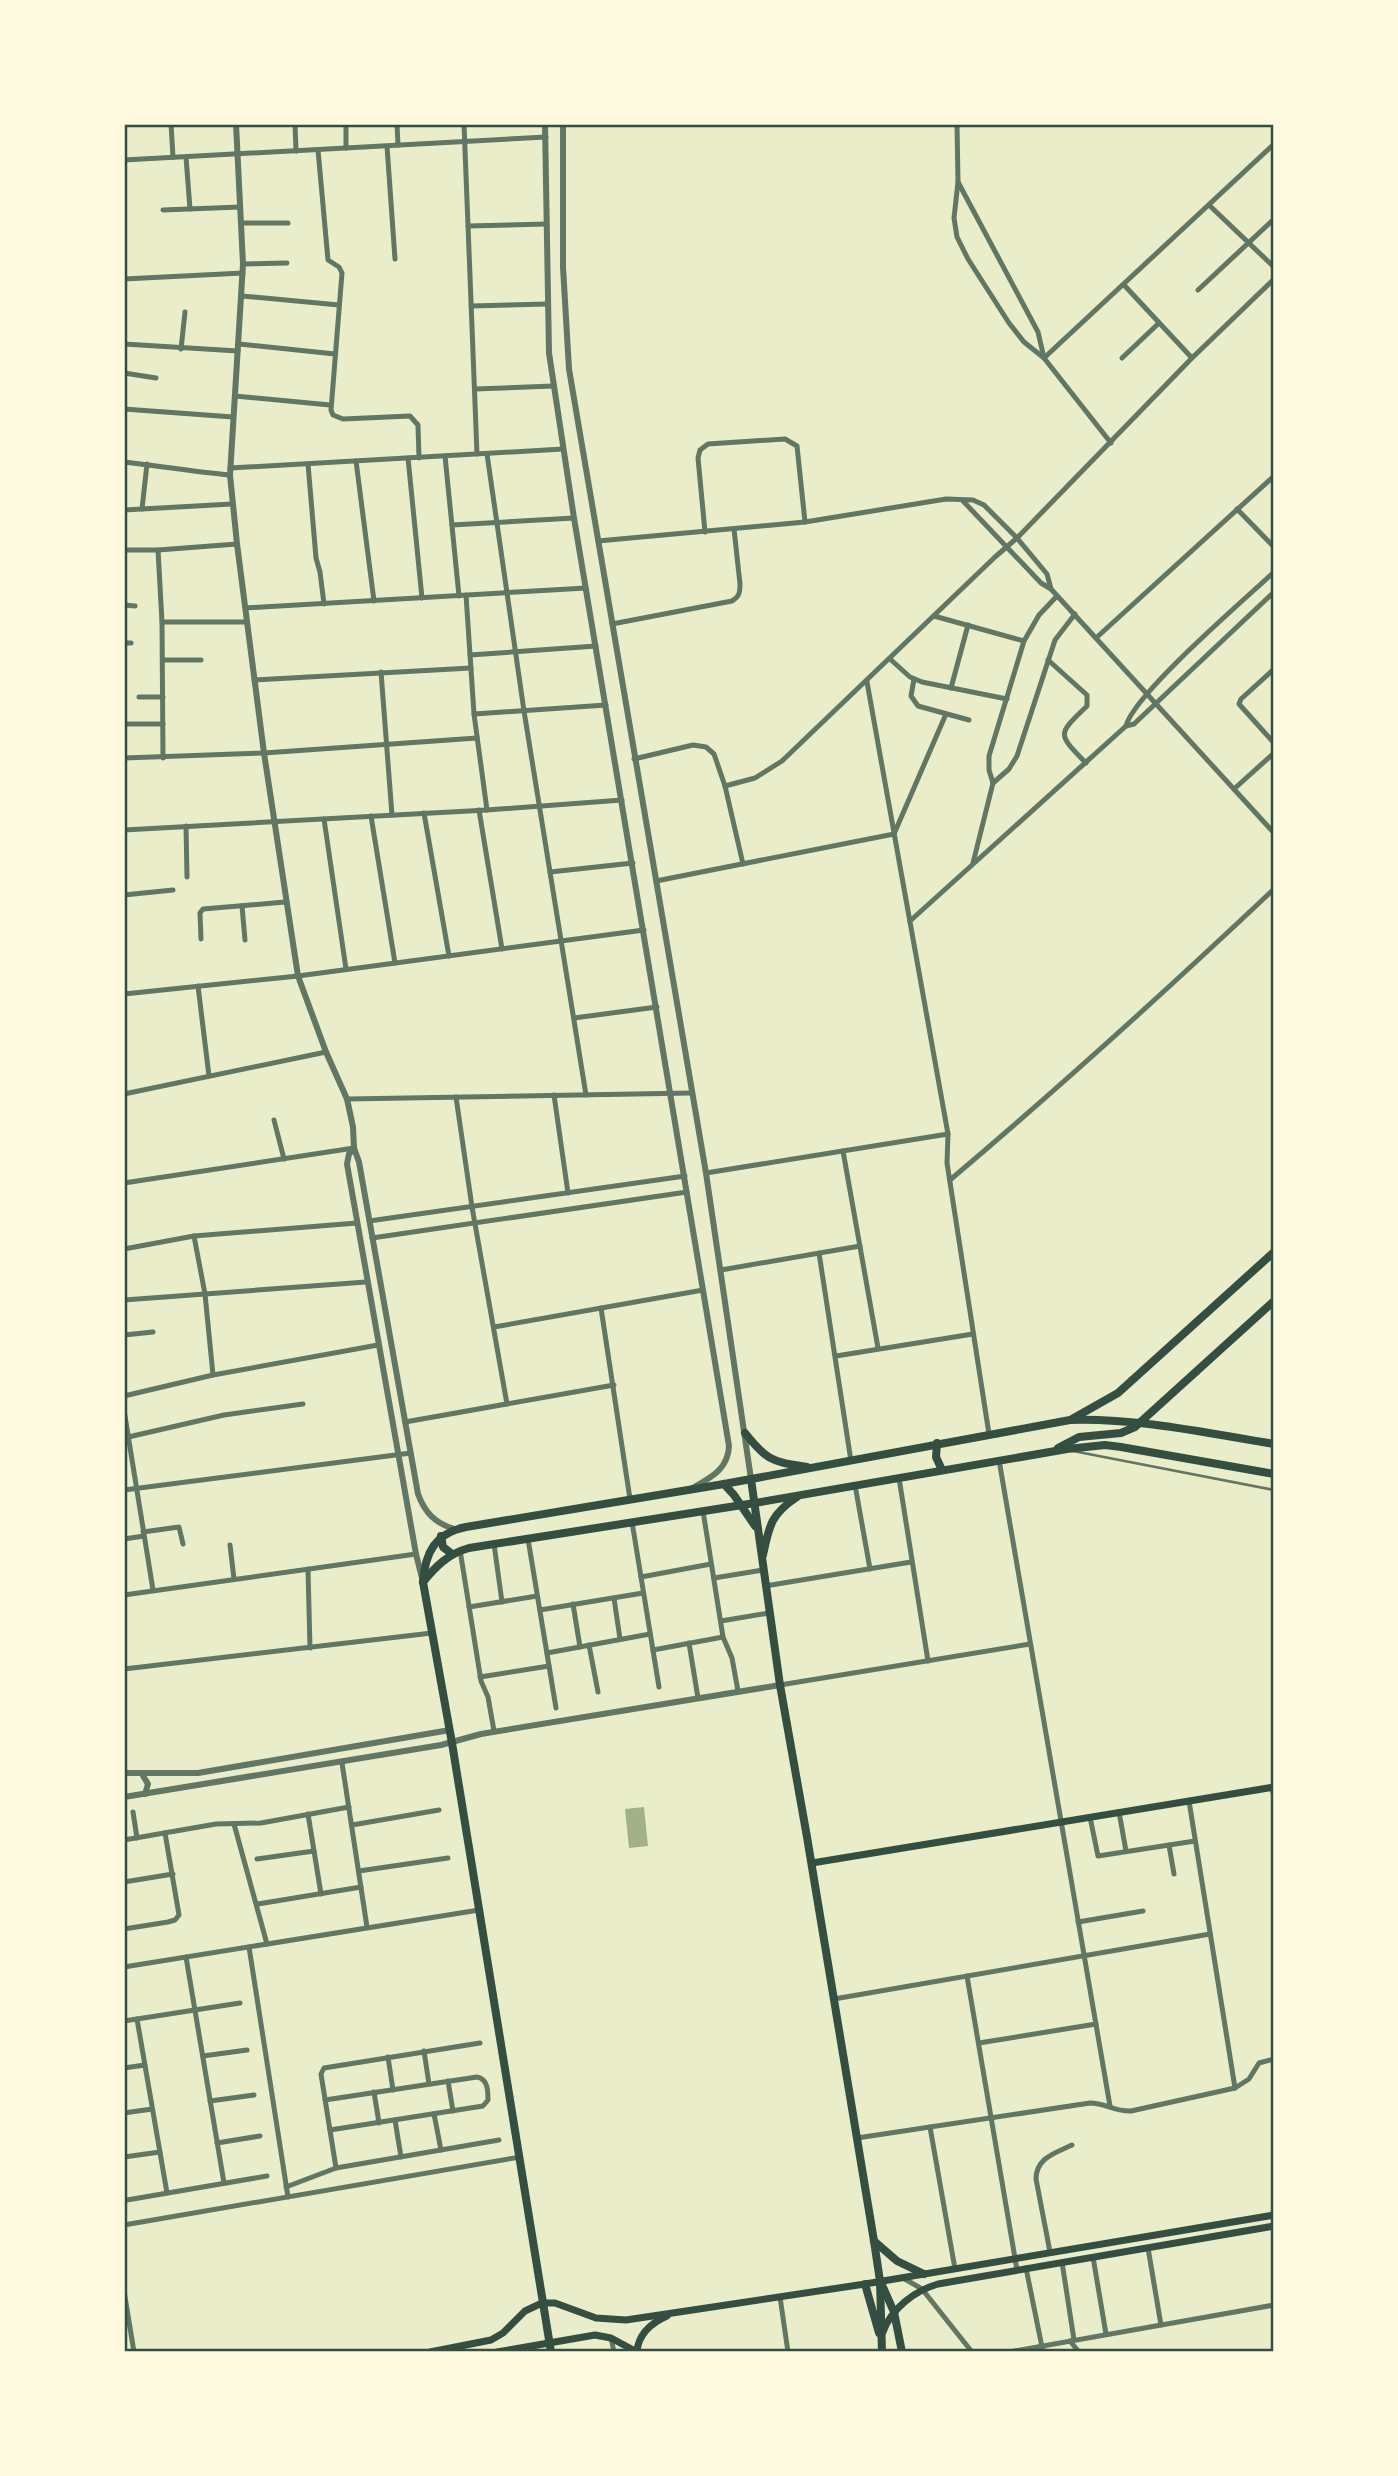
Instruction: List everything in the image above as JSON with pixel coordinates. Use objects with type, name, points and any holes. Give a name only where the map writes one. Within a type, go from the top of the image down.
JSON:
[{"type":"main road","points":[[1070,1420],[1118,1393],[1272,1256]]},
{"type":"main road","points":[[1052,1451],[1079,1437],[1131,1430],[1274,1301]]},
{"type":"main road","points":[[551,2352],[450,1730],[423,1583],[427,1556],[432,1545],[454,1529],[724,1484],[1070,1420],[1140,1422],[1274,1444]]},
{"type":"main road","points":[[745,1433],[769,1459],[813,1468]]},
{"type":"main road","points":[[937,1443],[936,1457],[942,1470]]},
{"type":"main road","points":[[423,1583],[441,1562],[456,1552],[494,1544],[755,1503],[1067,1448],[1105,1445],[1121,1447],[1274,1474]]},
{"type":"main road","points":[[751,1479],[780,1685],[874,2241],[880,2281],[880,2339]]},
{"type":"main road","points":[[724,1484],[741,1505],[757,1532]]},
{"type":"main road","points":[[762,1566],[770,1525],[775,1515],[801,1495]]},
{"type":"main road","points":[[441,1536],[443,1547],[456,1552]]},
{"type":"main road","points":[[811,1863],[1273,1787]]},
{"type":"main road","points":[[430,2352],[491,2340],[503,2333],[525,2311],[542,2303],[555,2303],[596,2318],[616,2320],[865,2284],[1274,2215]]},
{"type":"main road","points":[[880,2339],[894,2312],[922,2290],[938,2284],[1274,2226]]},
{"type":"main road","points":[[874,2241],[897,2261],[924,2274]]},
{"type":"main road","points":[[880,2281],[894,2312],[902,2352]]},
{"type":"main road","points":[[865,2284],[882,2352]]},
{"type":"main road","points":[[497,2352],[586,2335],[611,2337],[637,2352],[640,2339],[648,2328],[677,2312]]},
{"type":"street","points":[[171,124],[173,157]]},
{"type":"street","points":[[236,124],[243,273],[230,471],[232,504],[285,902],[298,976],[347,1100],[418,1494],[431,1518],[454,1529]]},
{"type":"street","points":[[295,124],[296,151]]},
{"type":"street","points":[[346,124],[346,148]]},
{"type":"street","points":[[397,124],[398,145]]},
{"type":"street","points":[[464,124],[477,454]]},
{"type":"street","points":[[545,124],[547,304],[553,386],[729,1454],[721,1470],[689,1490]]},
{"type":"street","points":[[564,124],[564,267],[569,369],[706,1173],[751,1479]]},
{"type":"street","points":[[957,124],[955,228],[968,259],[1009,323],[1024,342],[1044,358],[1111,443]]},
{"type":"street","points":[[124,160],[545,137]]},
{"type":"street","points":[[1044,358],[1274,144]]},
{"type":"street","points":[[387,146],[395,259]]},
{"type":"street","points":[[318,149],[328,258],[342,273],[330,405],[333,415],[343,419],[405,415],[414,418],[418,425],[419,458]]},
{"type":"street","points":[[186,157],[190,209]]},
{"type":"street","points":[[958,181],[1038,332],[1044,358]]},
{"type":"street","points":[[1209,205],[1274,267]]},
{"type":"street","points":[[163,210],[240,207]]},
{"type":"street","points":[[1198,290],[1274,219]]},
{"type":"street","points":[[241,223],[288,223]]},
{"type":"street","points":[[468,226],[546,223]]},
{"type":"street","points":[[243,264],[287,262]]},
{"type":"street","points":[[124,279],[243,273]]},
{"type":"street","points":[[725,786],[755,778],[774,767],[867,682],[1017,538],[1192,358],[1274,279]]},
{"type":"street","points":[[1124,285],[1192,358]]},
{"type":"street","points":[[242,296],[339,305]]},
{"type":"street","points":[[471,306],[547,304]]},
{"type":"street","points":[[181,349],[185,313]]},
{"type":"street","points":[[1122,358],[1159,323]]},
{"type":"street","points":[[124,344],[335,355]]},
{"type":"street","points":[[124,373],[156,378]]},
{"type":"street","points":[[475,389],[553,386]]},
{"type":"street","points":[[235,396],[330,405]]},
{"type":"street","points":[[124,409],[233,417]]},
{"type":"street","points":[[705,532],[698,458],[700,450],[708,444],[785,439],[794,443],[797,446],[805,522]]},
{"type":"street","points":[[124,463],[147,464],[173,470],[230,471],[563,449]]},
{"type":"street","points":[[487,454],[524,711],[586,1095]]},
{"type":"street","points":[[444,456],[471,655],[474,714],[486,810]]},
{"type":"street","points":[[408,458],[422,598]]},
{"type":"street","points":[[356,461],[374,601]]},
{"type":"street","points":[[142,509],[147,464]]},
{"type":"street","points":[[308,464],[316,558],[324,604]]},
{"type":"street","points":[[1096,638],[1274,476]]},
{"type":"street","points":[[598,541],[805,522],[946,499],[981,502],[1017,538],[1047,574],[1051,589]]},
{"type":"street","points":[[963,501],[1041,583],[1051,589],[1075,614],[1274,833]]},
{"type":"street","points":[[124,510],[232,504]]},
{"type":"street","points":[[1237,509],[1274,547]]},
{"type":"street","points":[[452,525],[574,518]]},
{"type":"street","points":[[612,624],[737,598],[740,584],[734,529]]},
{"type":"street","points":[[124,550],[237,544]]},
{"type":"street","points":[[159,550],[163,758]]},
{"type":"street","points":[[1126,726],[1146,693],[1274,572]]},
{"type":"street","points":[[245,608],[586,588]]},
{"type":"street","points":[[910,921],[1126,726],[1134,724],[1274,592]]},
{"type":"street","points":[[973,864],[993,783],[989,756],[1024,641],[1039,615],[1057,596]]},
{"type":"street","points":[[124,605],[135,606]]},
{"type":"street","points":[[993,783],[1009,769],[1017,756],[1060,630],[1075,614]]},
{"type":"street","points":[[934,616],[1024,641]]},
{"type":"street","points":[[162,621],[247,622]]},
{"type":"street","points":[[951,688],[968,625]]},
{"type":"street","points":[[471,655],[596,646]]},
{"type":"street","points":[[890,659],[914,679],[1006,699]]},
{"type":"street","points":[[163,660],[201,660]]},
{"type":"street","points":[[1048,660],[1087,695],[1087,706],[1063,733],[1065,740],[1086,763]]},
{"type":"street","points":[[254,680],[471,668]]},
{"type":"street","points":[[1274,669],[1241,699],[1239,704],[1274,743]]},
{"type":"street","points":[[381,672],[392,815]]},
{"type":"street","points":[[914,679],[911,693],[915,703],[922,708],[969,720]]},
{"type":"street","points":[[867,682],[948,1135],[947,1163],[989,1434]]},
{"type":"street","points":[[139,697],[163,697]]},
{"type":"street","points":[[474,714],[606,705]]},
{"type":"street","points":[[894,834],[946,714]]},
{"type":"street","points":[[124,724],[163,724]]},
{"type":"street","points":[[124,758],[264,753],[477,738]]},
{"type":"street","points":[[635,759],[693,745],[706,747],[714,754],[725,786],[743,864]]},
{"type":"street","points":[[1234,789],[1274,753]]},
{"type":"street","points":[[124,830],[622,800]]},
{"type":"street","points":[[479,810],[502,949]]},
{"type":"street","points":[[424,813],[449,956]]},
{"type":"street","points":[[371,816],[395,963]]},
{"type":"street","points":[[324,819],[346,969]]},
{"type":"street","points":[[186,826],[187,877]]},
{"type":"street","points":[[656,881],[894,834]]},
{"type":"street","points":[[550,872],[632,863]]},
{"type":"street","points":[[950,1180],[1157,1000],[1274,889]]},
{"type":"street","points":[[124,895],[173,890]]},
{"type":"street","points":[[201,939],[201,910],[285,902]]},
{"type":"street","points":[[242,906],[245,940]]},
{"type":"street","points":[[124,994],[298,976],[644,930]]},
{"type":"street","points":[[198,986],[209,1076]]},
{"type":"street","points":[[574,1018],[657,1007]]},
{"type":"street","points":[[124,1094],[326,1052]]},
{"type":"street","points":[[347,1100],[691,1093]]},
{"type":"street","points":[[554,1095],[568,1193]]},
{"type":"street","points":[[456,1097],[472,1206],[508,1404]]},
{"type":"street","points":[[274,1120],[284,1159]]},
{"type":"street","points":[[706,1173],[948,1135]]},
{"type":"street","points":[[124,1183],[354,1148]]},
{"type":"street","points":[[354,1148],[349,1154],[347,1164],[415,1554],[423,1583]]},
{"type":"street","points":[[843,1151],[878,1348]]},
{"type":"street","points":[[369,1221],[685,1176]]},
{"type":"street","points":[[372,1238],[687,1192]]},
{"type":"street","points":[[124,1250],[194,1236],[357,1223]]},
{"type":"street","points":[[194,1236],[205,1294],[213,1375]]},
{"type":"street","points":[[721,1270],[860,1247]]},
{"type":"street","points":[[819,1253],[851,1461]]},
{"type":"street","points":[[124,1300],[366,1282]]},
{"type":"street","points":[[494,1327],[704,1290]]},
{"type":"street","points":[[601,1308],[630,1499]]},
{"type":"street","points":[[124,1335],[153,1332]]},
{"type":"street","points":[[835,1356],[973,1334]]},
{"type":"street","points":[[124,1396],[213,1375],[378,1345]]},
{"type":"street","points":[[405,1422],[614,1385]]},
{"type":"street","points":[[126,1437],[230,1414],[303,1404]]},
{"type":"street","points":[[124,1410],[126,1437],[153,1590]]},
{"type":"street","points":[[124,1490],[411,1453]]},
{"type":"street","points":[[999,1460],[1110,2106]]},
{"type":"street","points":[[899,1478],[928,1661]]},
{"type":"street","points":[[855,1485],[870,1569]]},
{"type":"street","points":[[703,1511],[723,1637],[732,1658],[738,1691]]},
{"type":"street","points":[[632,1522],[659,1687]]},
{"type":"street","points":[[124,1539],[179,1527],[183,1544]]},
{"type":"street","points":[[528,1539],[556,1708]]},
{"type":"street","points":[[494,1544],[502,1602]]},
{"type":"street","points":[[230,1545],[234,1579]]},
{"type":"street","points":[[456,1552],[469,1607],[480,1677],[488,1697],[494,1731]]},
{"type":"street","points":[[124,1595],[415,1554]]},
{"type":"street","points":[[765,1586],[911,1562]]},
{"type":"street","points":[[641,1577],[711,1564]]},
{"type":"street","points":[[714,1578],[762,1566]]},
{"type":"street","points":[[307,1569],[310,1648]]},
{"type":"street","points":[[540,1610],[643,1593]]},
{"type":"street","points":[[469,1607],[537,1596]]},
{"type":"street","points":[[614,1598],[620,1639]]},
{"type":"street","points":[[573,1604],[580,1647]]},
{"type":"street","points":[[721,1622],[769,1613]]},
{"type":"street","points":[[124,1669],[432,1633]]},
{"type":"street","points":[[547,1653],[650,1634]]},
{"type":"street","points":[[653,1650],[723,1637]]},
{"type":"street","points":[[689,1643],[698,1698]]},
{"type":"street","points":[[124,1797],[342,1763],[452,1743],[494,1731],[1030,1644]]},
{"type":"street","points":[[589,1645],[598,1692]]},
{"type":"street","points":[[480,1677],[549,1666]]},
{"type":"street","points":[[124,1773],[198,1773],[450,1730]]},
{"type":"street","points":[[342,1763],[367,1927]]},
{"type":"street","points":[[142,1774],[148,1784],[145,1794]]},
{"type":"street","points":[[1273,1787],[1274,1798]]},
{"type":"street","points":[[1189,1801],[1235,2088]]},
{"type":"street","points":[[124,1840],[216,1824],[261,1823],[349,1807]]},
{"type":"street","points":[[352,1825],[439,1810]]},
{"type":"street","points":[[133,1812],[137,1838]]},
{"type":"street","points":[[1119,1812],[1126,1852]]},
{"type":"street","points":[[308,1814],[321,1894]]},
{"type":"street","points":[[1090,1817],[1098,1856],[1195,1841]]},
{"type":"street","points":[[234,1824],[267,1944]]},
{"type":"street","points":[[124,1929],[175,1920],[179,1909],[165,1833]]},
{"type":"street","points":[[1169,1845],[1174,1874]]},
{"type":"street","points":[[257,1859],[314,1851]]},
{"type":"street","points":[[359,1871],[448,1858]]},
{"type":"street","points":[[124,1882],[173,1874]]},
{"type":"street","points":[[258,1904],[361,1887]]},
{"type":"street","points":[[124,1967],[479,1910]]},
{"type":"street","points":[[1078,1922],[1143,1911]]},
{"type":"street","points":[[834,1999],[1210,1934]]},
{"type":"street","points":[[249,1947],[288,2197]]},
{"type":"street","points":[[186,1957],[224,2183]]},
{"type":"street","points":[[967,1976],[1017,2270]]},
{"type":"street","points":[[124,2021],[240,2003]]},
{"type":"street","points":[[136,2019],[167,2193]]},
{"type":"street","points":[[979,2043],[1096,2024]]},
{"type":"street","points":[[336,2168],[321,2074],[324,2068],[480,2043]]},
{"type":"street","points":[[203,2056],[247,2050]]},
{"type":"street","points":[[424,2052],[429,2084]]},
{"type":"street","points":[[388,2057],[393,2090]]},
{"type":"street","points":[[857,2138],[1090,2102],[1120,2111],[1131,2111],[1235,2088],[1249,2079],[1259,2063],[1274,2059]]},
{"type":"street","points":[[124,2068],[145,2065]]},
{"type":"street","points":[[325,2100],[477,2077],[486,2083],[488,2097],[485,2105],[330,2130]]},
{"type":"street","points":[[448,2081],[453,2110]]},
{"type":"street","points":[[374,2092],[379,2123]]},
{"type":"street","points":[[210,2101],[254,2095]]},
{"type":"street","points":[[124,2113],[152,2109]]},
{"type":"street","points":[[434,2114],[441,2150]]},
{"type":"street","points":[[394,2120],[401,2157]]},
{"type":"street","points":[[930,2127],[954,2269]]},
{"type":"street","points":[[217,2143],[260,2136]]},
{"type":"street","points":[[286,2187],[336,2168],[499,2140]]},
{"type":"street","points":[[1050,2252],[1035,2174],[1038,2165],[1045,2159],[1072,2145]]},
{"type":"street","points":[[124,2157],[160,2151]]},
{"type":"street","points":[[124,2225],[520,2157]]},
{"type":"street","points":[[127,2200],[267,2176]]},
{"type":"street","points":[[1148,2248],[1161,2325]]},
{"type":"street","points":[[1093,2257],[1106,2334]]},
{"type":"street","points":[[1062,2262],[1072,2340],[1079,2352]]},
{"type":"street","points":[[1026,2268],[1042,2349]]},
{"type":"street","points":[[902,2278],[922,2290],[972,2352]]},
{"type":"street","points":[[124,2291],[134,2352]]},
{"type":"street","points":[[780,2297],[788,2352]]},
{"type":"street","points":[[1009,2352],[1042,2349],[1072,2340],[1274,2305]]},
{"type":"street","points":[[611,2337],[614,2352]]},
{"type":"lane","points":[[1067,1448],[1089,1455],[1274,1490]]},
{"type":"shaded area","points":[[644,1807],[648,1846],[629,1848],[625,1809]]}]
